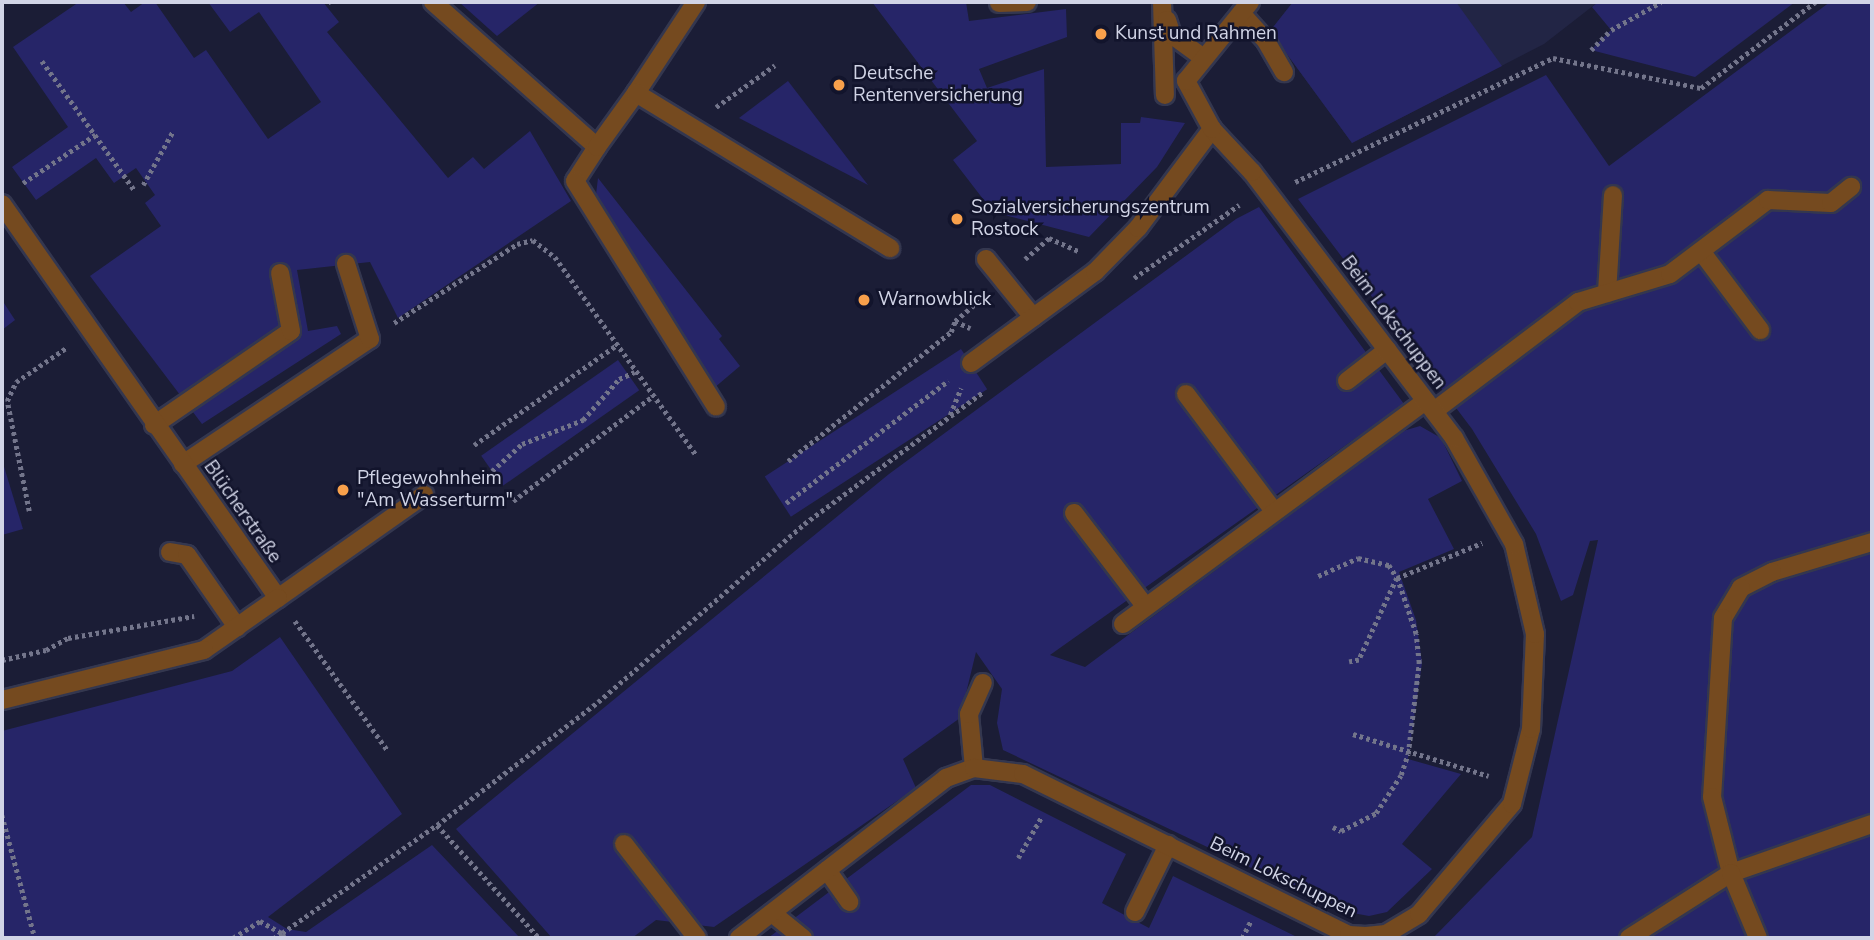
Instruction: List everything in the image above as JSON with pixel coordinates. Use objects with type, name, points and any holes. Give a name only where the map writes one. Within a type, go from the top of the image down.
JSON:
[{"type":"street","points":[[433,2],[597,147]]},
{"type":"street","points":[[696,2],[575,181],[716,407]]},
{"type":"street","points":[[999,2],[1027,2]]},
{"type":"street","points":[[1162,2],[1172,36],[1204,58],[1246,7],[1284,72]]},
{"type":"street","points":[[1162,2],[1165,95]]},
{"type":"street","name":"Beim Lokschuppen","points":[[738,938],[946,778],[974,768],[1023,774],[1349,935],[1365,937],[1386,934],[1419,914],[1512,804],[1531,729],[1535,634],[1509,532],[1430,406],[1269,194],[1212,129],[1186,81],[1204,58]]},
{"type":"street","points":[[636,93],[687,128],[890,248]]},
{"type":"street","points":[[971,363],[1095,272],[1138,228],[1212,129]]},
{"type":"street","points":[[1123,624],[1273,510],[1430,406],[1578,302],[1670,274],[1768,200],[1830,203],[1851,187]]},
{"type":"street","points":[[1607,293],[1613,195]]},
{"type":"street","name":"Blücherstraße","points":[[7,197],[89,331],[278,598]]},
{"type":"street","points":[[1701,251],[1760,330]]},
{"type":"street","points":[[986,259],[1033,317]]},
{"type":"street","points":[[183,464],[370,339],[346,264]]},
{"type":"street","points":[[155,425],[291,331],[280,273]]},
{"type":"street","points":[[1347,381],[1387,350]]},
{"type":"street","points":[[1186,394],[1273,510]]},
{"type":"street","points":[[2,700],[204,650],[424,495]]},
{"type":"street","points":[[1074,513],[1145,606]]},
{"type":"street","points":[[1758,938],[1731,873],[1712,797],[1723,618],[1741,588],[1772,572],[1872,542]]},
{"type":"street","points":[[170,552],[187,555],[237,628]]},
{"type":"street","points":[[974,768],[969,714],[983,683]]},
{"type":"street","points":[[1629,938],[1731,873],[1872,824]]},
{"type":"street","points":[[624,844],[697,938]]},
{"type":"street","points":[[1136,912],[1168,845]]},
{"type":"street","points":[[827,870],[849,902]]},
{"type":"street","points":[[772,913],[803,938]]},
{"type":"path","points":[[1591,50],[1611,30],[1661,2]]},
{"type":"path","points":[[1269,194],[1553,58],[1701,88],[1815,2]]},
{"type":"path","points":[[42,61],[135,191]]},
{"type":"path","points":[[687,128],[775,65]]},
{"type":"path","points":[[143,185],[173,131]]},
{"type":"path","points":[[7,197],[95,135]]},
{"type":"path","points":[[1125,286],[1247,200]]},
{"type":"path","points":[[788,461],[951,332],[955,321],[1049,238],[1074,247]]},
{"type":"path","points":[[370,339],[517,244],[533,240],[555,257],[695,455]]},
{"type":"path","points":[[955,321],[967,323]]},
{"type":"path","points":[[29,511],[7,401],[16,382],[89,331]]},
{"type":"path","points":[[474,445],[617,345]]},
{"type":"path","points":[[786,503],[971,363]]},
{"type":"path","points":[[492,471],[522,444],[583,419],[619,379],[635,372]]},
{"type":"path","points":[[275,938],[283,936],[437,825],[598,702],[804,524],[987,389]]},
{"type":"path","points":[[513,501],[653,396]]},
{"type":"path","points":[[1349,662],[1359,660],[1397,578],[1509,532]]},
{"type":"path","points":[[1318,576],[1358,558],[1389,565],[1397,578],[1414,626],[1419,663],[1408,754],[1401,775],[1376,813],[1341,831],[1333,827]]},
{"type":"path","points":[[278,598],[388,751]]},
{"type":"path","points":[[2,660],[46,650],[68,638],[191,615],[237,628]]},
{"type":"path","points":[[1353,734],[1408,754],[1517,785]]},
{"type":"path","points":[[1018,858],[1056,790]]},
{"type":"path","points":[[2,815],[35,938]]},
{"type":"path","points":[[437,825],[539,938]]},
{"type":"path","points":[[233,938],[260,921],[283,936]]},
{"type":"shaded area","points":[[79,2],[123,2],[131,12],[145,2],[155,2],[194,58],[206,50],[268,139],[321,102],[259,12],[230,32],[208,2],[323,2],[339,22],[327,32],[448,178],[473,157],[484,169],[530,131],[571,201],[398,318],[370,262],[297,270],[308,331],[337,326],[341,334],[202,424],[90,276],[161,226],[145,203],[155,195],[136,168],[114,183],[96,158],[36,200],[12,167],[68,127],[13,47]]},
{"type":"shaded area","points":[[459,2],[540,2],[497,36]]},
{"type":"shaded area","points":[[872,2],[966,2],[969,21],[1066,9],[1067,37],[979,69],[987,88],[1044,69],[1046,167],[1121,164],[1121,123],[1140,123],[1141,117],[1185,123],[1157,167],[1089,237],[993,212],[953,160],[977,141]]},
{"type":"shaded area","points":[[1293,2],[1598,2],[1544,44],[1352,143],[1270,31]]},
{"type":"shaded area","points":[[1293,2],[1456,2],[1502,66],[1352,143],[1270,31]]},
{"type":"shaded area","points":[[1598,2],[1795,2],[1695,77],[1591,50],[1611,30],[1592,7]]},
{"type":"shaded area","points":[[1830,2],[1872,2],[1872,938],[1433,938],[1532,837],[1598,540],[1590,541],[1573,595],[1561,601],[1536,534],[1472,429],[1298,199],[1546,75],[1609,166]]},
{"type":"shaded area","points":[[788,81],[868,185],[739,118]]},
{"type":"shaded area","points":[[598,178],[722,336],[719,339],[740,366],[707,394],[594,211]]},
{"type":"shaded area","points":[[1259,207],[1404,404],[1050,655],[1085,667],[1403,431],[1420,426],[1441,438],[1462,481],[1428,499],[1454,549],[1399,572],[1416,620],[1422,663],[1408,759],[1461,774],[1402,844],[1432,869],[1387,912],[1369,916],[1342,911],[1003,750],[997,723],[1002,689],[976,652],[960,718],[903,759],[916,788],[714,927],[656,920],[632,938],[552,938],[456,829],[889,474],[1236,219]]},
{"type":"shaded area","points":[[2,300],[15,320],[2,330]]},
{"type":"shaded area","points":[[961,349],[987,389],[791,517],[765,476]]},
{"type":"shaded area","points":[[618,360],[639,390],[502,486],[481,456]]},
{"type":"shaded area","points":[[2,460],[23,529],[2,535]]},
{"type":"shaded area","points":[[280,637],[402,814],[268,917],[287,929],[306,932],[432,845],[520,938],[2,938],[2,731],[232,671]]},
{"type":"shaded area","points":[[971,785],[990,785],[1126,854],[1102,903],[1149,928],[1173,876],[1299,938],[768,938]]},
{"type":"place","name":"Kunst und Rahmen","points":[[1101,34]]},
{"type":"place","name":"Deutsche Rentenversicherung","points":[[839,85]]},
{"type":"place","name":"Sozialversicherungszentrum Rostock","points":[[957,219]]},
{"type":"place","name":"Warnowblick","points":[[864,300]]},
{"type":"place","name":"Pflegewohnheim \"Am Wasserturm\"","points":[[343,490]]}]
